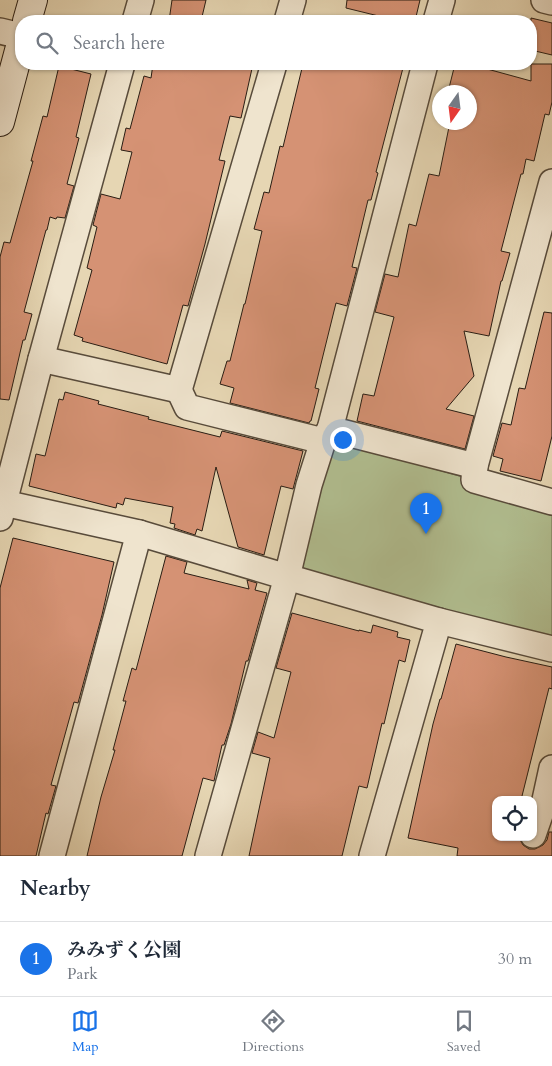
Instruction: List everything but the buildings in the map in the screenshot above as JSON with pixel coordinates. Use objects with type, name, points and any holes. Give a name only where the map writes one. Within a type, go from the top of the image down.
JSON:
[{"type":"street","points":[[29,15],[33,0]]},
{"type":"street","points":[[137,15],[141,0]]},
{"type":"street","points":[[289,15],[293,0]]},
{"type":"street","points":[[438,15],[442,0]]},
{"type":"street","points":[[544,0],[552,2]]},
{"type":"street","points":[[0,30],[15,34]]},
{"type":"street","points":[[0,122],[15,66]]},
{"type":"street","points":[[120,70],[41,359],[2,511],[139,533],[439,621],[552,649]]},
{"type":"street","points":[[272,70],[179,390],[187,407],[475,466]]},
{"type":"street","points":[[208,856],[287,577],[309,485],[327,435],[423,70]]},
{"type":"street","points":[[552,182],[475,466],[474,480],[552,502]]},
{"type":"street","points":[[41,359],[179,390]]},
{"type":"street","points":[[52,856],[139,533]]},
{"type":"street","points":[[372,856],[439,621]]},
{"type":"street","points":[[537,827],[549,801],[552,768]]},
{"type":"street","points":[[526,856],[531,841]]},
{"type":"green space","points":[[327,439],[552,502],[552,639],[291,566]]},
{"type":"place","name":"みみずく公園","points":[[426,534]]}]
